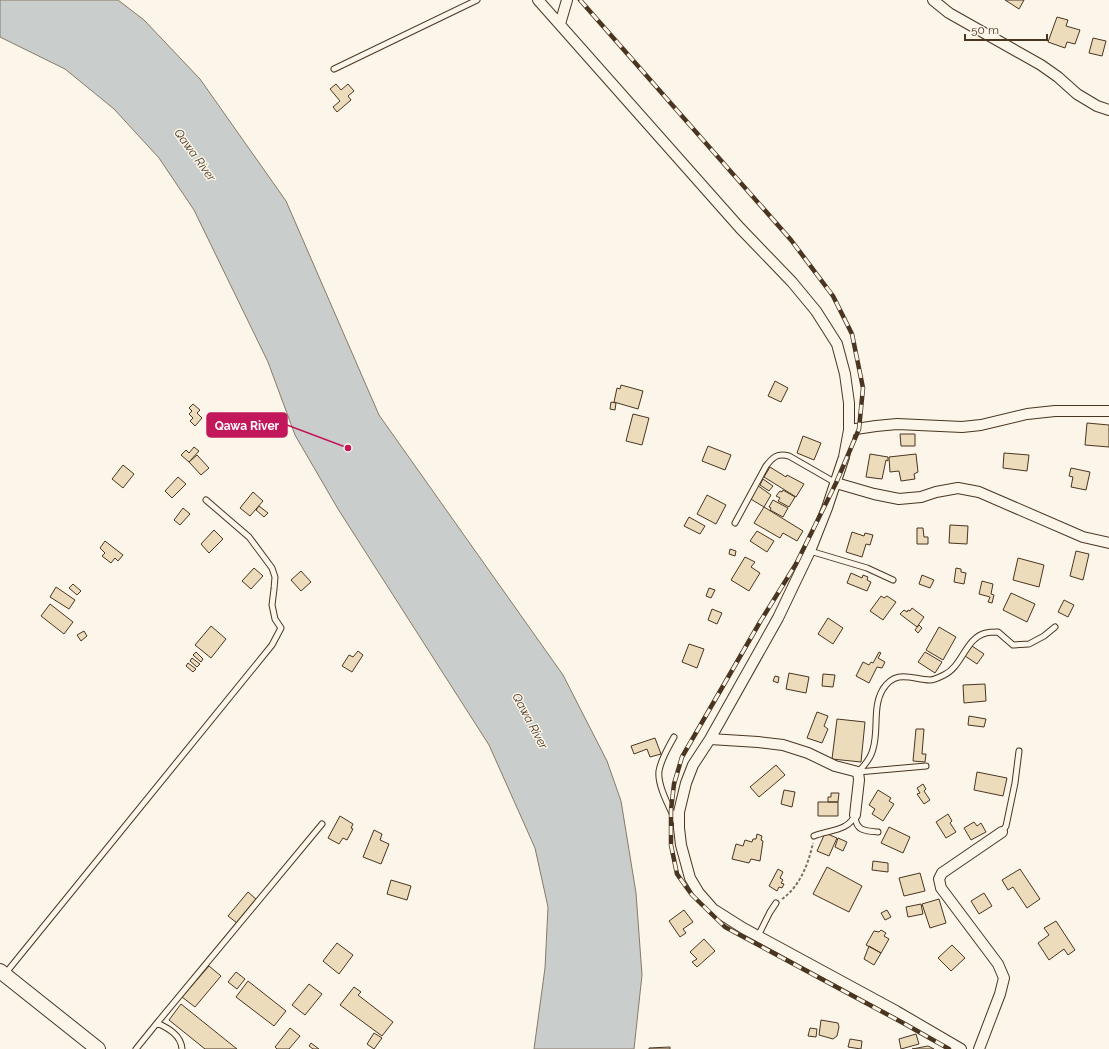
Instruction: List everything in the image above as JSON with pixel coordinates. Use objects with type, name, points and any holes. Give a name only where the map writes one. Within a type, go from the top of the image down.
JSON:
[{"type":"main road","points":[[2,973],[98,1049]]},
{"type":"street","points":[[538,0],[734,223],[792,282],[816,311],[837,344],[845,374],[849,403],[849,430],[844,457],[836,483],[810,551],[764,645],[710,740],[693,765],[686,783],[679,812],[679,828],[680,845],[690,878],[699,893],[713,909],[758,936],[896,1011],[961,1049]]},
{"type":"street","points":[[560,24],[567,0]]},
{"type":"street","points":[[934,0],[949,13],[1041,65],[1058,77],[1077,94],[1097,106],[1109,110]]},
{"type":"street","points":[[849,430],[897,424],[962,427],[981,425],[1027,414],[1055,411],[1109,411]]},
{"type":"street","points":[[836,483],[874,494],[899,499],[921,497],[936,492],[958,488],[979,492],[1083,537],[1109,543]]},
{"type":"street","points":[[710,740],[758,742],[783,745],[808,753],[835,766],[858,772],[859,780],[855,815]]},
{"type":"street","points":[[979,1049],[1000,994],[1004,978],[998,964],[941,888],[939,879],[942,873],[1002,832]]},
{"type":"lane","points":[[334,69],[477,0]]},
{"type":"lane","points":[[735,523],[766,466],[776,455],[789,456],[836,483]]},
{"type":"lane","points":[[2,973],[272,645],[281,628],[275,619],[272,605],[275,577],[272,568],[248,537],[206,500]]},
{"type":"lane","points":[[810,551],[867,568],[893,580]]},
{"type":"lane","points":[[858,772],[868,761],[873,749],[877,706],[882,690],[890,681],[902,676],[932,680],[945,675],[957,666],[966,650],[974,640],[985,633],[998,632],[1013,645],[1029,644],[1044,636],[1056,627]]},
{"type":"lane","points":[[674,737],[662,760],[659,773],[662,788],[679,828]]},
{"type":"lane","points":[[1002,832],[1006,826],[1015,783],[1019,751]]},
{"type":"lane","points":[[858,772],[926,766]]},
{"type":"lane","points":[[855,815],[856,824],[861,829],[870,832],[878,832]]},
{"type":"lane","points":[[814,836],[842,828],[852,821],[855,815]]},
{"type":"lane","points":[[136,1049],[322,824]]},
{"type":"lane","points":[[758,936],[770,912],[776,904]]},
{"type":"lane","points":[[157,1023],[164,1026],[176,1035],[182,1044],[182,1049]]},
{"type":"path","points":[[776,904],[788,895],[797,885],[810,855],[814,836]]},
{"type":"water","points":[[0,0],[118,0],[144,20],[200,79],[286,201],[379,415],[563,675],[607,761],[621,801],[636,893],[642,975],[634,1049],[534,1049],[545,968],[548,907],[535,848],[489,745],[338,509],[295,435],[268,362],[194,210],[159,158],[114,109],[65,69],[0,37]]},
{"type":"building","points":[[1005,0],[1024,0],[1019,9]]},
{"type":"building","points":[[1057,17],[1068,20],[1066,26],[1080,30],[1075,44],[1067,42],[1065,48],[1048,42]]},
{"type":"building","points":[[1093,38],[1106,41],[1102,56],[1089,53]]},
{"type":"building","points":[[336,84],[341,90],[348,84],[354,91],[348,96],[351,100],[337,112],[333,107],[340,101],[330,89]]},
{"type":"building","points":[[775,381],[788,388],[781,402],[768,396]]},
{"type":"building","points":[[621,385],[643,391],[638,409],[614,402],[617,388],[620,389]]},
{"type":"building","points":[[611,402],[616,403],[615,410],[610,409]]},
{"type":"building","points":[[193,404],[200,410],[197,413],[202,418],[195,426],[190,421],[193,418],[189,414],[192,411],[189,408]]},
{"type":"building","points":[[633,414],[649,418],[642,445],[626,441]]},
{"type":"building","points":[[1087,423],[1109,425],[1109,447],[1085,445]]},
{"type":"building","points":[[900,434],[915,434],[915,446],[901,446]]},
{"type":"building","points":[[803,436],[821,443],[814,460],[797,453]]},
{"type":"building","points":[[708,446],[731,455],[725,470],[702,461]]},
{"type":"building","points":[[194,447],[199,451],[189,462],[181,455],[186,450],[189,453]]},
{"type":"building","points":[[1004,453],[1029,455],[1027,471],[1003,468]]},
{"type":"building","points":[[870,454],[888,457],[882,479],[866,477]]},
{"type":"building","points":[[916,454],[918,472],[914,474],[915,479],[901,481],[899,471],[890,472],[889,457]]},
{"type":"building","points":[[197,455],[209,468],[201,475],[189,462]]},
{"type":"building","points":[[123,465],[134,474],[123,488],[112,479]]},
{"type":"building","points":[[770,467],[786,477],[787,475],[804,484],[796,497],[764,477]]},
{"type":"building","points":[[1071,468],[1090,472],[1086,490],[1071,487],[1073,477],[1069,476]]},
{"type":"building","points":[[178,477],[186,484],[172,498],[165,491]]},
{"type":"building","points":[[763,479],[773,486],[769,491],[760,485]]},
{"type":"building","points":[[757,485],[771,495],[764,507],[749,498]]},
{"type":"building","points":[[783,490],[795,497],[789,507],[778,501],[780,498],[776,496]]},
{"type":"building","points":[[253,492],[263,501],[250,516],[240,508]]},
{"type":"building","points":[[707,495],[726,505],[716,524],[697,514]]},
{"type":"building","points":[[773,500],[788,508],[783,517],[770,510],[771,508],[769,507]]},
{"type":"building","points":[[259,506],[268,513],[264,517],[256,510]]},
{"type":"building","points":[[764,507],[803,531],[797,541],[783,533],[780,538],[754,523]]},
{"type":"building","points":[[183,508],[190,514],[180,525],[174,520]]},
{"type":"building","points":[[689,517],[705,526],[700,534],[684,526]]},
{"type":"building","points":[[950,525],[968,526],[967,544],[949,543]]},
{"type":"building","points":[[917,528],[923,528],[924,537],[928,537],[928,544],[917,544]]},
{"type":"building","points":[[214,530],[223,539],[209,553],[201,544]]},
{"type":"building","points":[[757,531],[774,541],[767,552],[750,541]]},
{"type":"building","points":[[852,532],[864,536],[865,533],[873,535],[870,545],[866,544],[862,557],[846,552]]},
{"type":"building","points":[[105,541],[123,555],[118,561],[115,558],[111,563],[102,556],[105,553],[100,548]]},
{"type":"building","points":[[730,549],[736,551],[735,556],[729,554]]},
{"type":"building","points":[[1076,551],[1089,554],[1083,580],[1070,576]]},
{"type":"building","points":[[745,557],[755,562],[751,567],[760,573],[749,591],[731,580]]},
{"type":"building","points":[[1018,558],[1044,565],[1039,587],[1013,580]]},
{"type":"building","points":[[254,568],[263,576],[251,589],[242,581]]},
{"type":"building","points":[[956,568],[961,569],[961,572],[966,573],[964,584],[954,582]]},
{"type":"building","points":[[301,571],[311,582],[301,591],[291,580]]},
{"type":"building","points":[[851,573],[862,578],[863,575],[868,577],[867,580],[871,582],[867,591],[847,583]]},
{"type":"building","points":[[922,575],[934,580],[930,588],[919,584]]},
{"type":"building","points":[[982,581],[993,584],[991,594],[994,595],[992,603],[988,602],[990,597],[979,594]]},
{"type":"building","points":[[73,584],[81,591],[77,595],[69,588]]},
{"type":"building","points":[[56,587],[75,600],[69,609],[50,597]]},
{"type":"building","points":[[709,588],[715,590],[711,598],[706,596]]},
{"type":"building","points":[[1011,593],[1035,604],[1027,622],[1003,610]]},
{"type":"building","points":[[881,596],[884,598],[887,596],[896,602],[883,620],[870,611]]},
{"type":"building","points":[[1064,600],[1074,605],[1068,617],[1058,612]]},
{"type":"building","points":[[50,604],[73,622],[64,634],[41,616]]},
{"type":"building","points":[[912,608],[924,617],[917,627],[900,614],[904,610],[907,612],[908,610],[910,611]]},
{"type":"building","points":[[712,609],[722,613],[717,624],[708,620]]},
{"type":"building","points":[[828,618],[843,628],[833,644],[818,634]]},
{"type":"building","points":[[919,625],[922,628],[918,633],[915,630]]},
{"type":"building","points":[[211,626],[226,639],[211,658],[195,645]]},
{"type":"building","points":[[939,627],[956,637],[943,660],[926,650]]},
{"type":"building","points":[[84,631],[87,636],[81,641],[77,635]]},
{"type":"building","points":[[689,644],[704,649],[697,668],[682,662]]},
{"type":"building","points":[[972,646],[984,654],[977,664],[965,656]]},
{"type":"building","points":[[358,651],[363,655],[352,672],[342,666],[349,655],[353,657]]},
{"type":"building","points":[[196,652],[203,659],[201,662],[193,655]]},
{"type":"building","points":[[879,652],[881,653],[878,658],[885,662],[882,668],[877,667],[869,683],[856,676],[863,662],[869,665],[871,662],[873,663]]},
{"type":"building","points":[[925,652],[942,662],[935,673],[918,662]]},
{"type":"building","points":[[192,658],[200,664],[197,667],[190,661]]},
{"type":"building","points":[[188,663],[196,669],[193,672],[186,666]]},
{"type":"building","points":[[789,673],[809,677],[806,693],[786,689]]},
{"type":"building","points":[[823,674],[835,675],[833,687],[822,686]]},
{"type":"building","points":[[775,676],[779,677],[778,683],[773,681]]},
{"type":"building","points":[[985,684],[986,701],[964,703],[963,685]]},
{"type":"building","points":[[817,712],[828,716],[824,726],[828,729],[822,743],[807,738]]},
{"type":"building","points":[[969,716],[986,719],[984,727],[968,725]]},
{"type":"building","points":[[837,719],[865,722],[861,762],[832,759]]},
{"type":"building","points":[[916,729],[924,729],[922,754],[926,754],[925,762],[913,761]]},
{"type":"building","points":[[655,738],[661,754],[650,757],[647,749],[634,754],[631,746]]},
{"type":"building","points":[[776,765],[785,775],[759,797],[750,787]]},
{"type":"building","points":[[977,772],[1007,778],[1003,796],[974,790]]},
{"type":"building","points":[[923,784],[926,789],[924,791],[930,800],[924,804],[917,794],[920,793],[917,788]]},
{"type":"building","points":[[784,790],[795,792],[792,807],[781,804]]},
{"type":"building","points":[[878,790],[891,798],[889,801],[894,804],[883,821],[872,814],[875,809],[869,805]]},
{"type":"building","points":[[831,793],[839,793],[838,802],[828,802],[828,797],[831,797]]},
{"type":"building","points":[[818,802],[838,802],[838,816],[818,816]]},
{"type":"building","points":[[948,814],[952,821],[950,823],[956,832],[946,838],[936,822]]},
{"type":"building","points":[[340,816],[353,824],[351,828],[353,829],[347,840],[343,838],[339,844],[328,838]]},
{"type":"building","points":[[974,822],[977,826],[981,823],[986,832],[971,840],[964,828]]},
{"type":"building","points":[[889,827],[910,837],[903,853],[881,843]]},
{"type":"building","points":[[374,830],[382,834],[380,840],[389,844],[381,864],[363,857]]},
{"type":"building","points":[[825,833],[837,838],[829,856],[817,851]]},
{"type":"building","points":[[757,834],[762,836],[761,840],[763,841],[760,861],[751,859],[749,863],[732,859],[736,844],[743,846],[745,840],[752,842],[753,839],[756,839]]},
{"type":"building","points":[[838,838],[847,842],[843,851],[835,847]]},
{"type":"building","points":[[873,861],[888,863],[888,872],[872,870]]},
{"type":"building","points":[[827,867],[862,886],[849,912],[813,894]]},
{"type":"building","points":[[778,869],[783,872],[780,878],[783,880],[781,883],[784,884],[782,888],[779,887],[777,891],[769,886]]},
{"type":"building","points":[[1020,869],[1040,899],[1027,908],[1013,887],[1008,890],[1002,880]]},
{"type":"building","points":[[920,873],[925,891],[904,896],[899,878]]},
{"type":"building","points":[[391,880],[411,886],[407,900],[387,894]]},
{"type":"building","points":[[248,892],[257,900],[237,923],[228,916]]},
{"type":"building","points":[[984,893],[992,906],[979,914],[971,901]]},
{"type":"building","points":[[939,899],[946,923],[930,928],[922,904]]},
{"type":"building","points":[[921,904],[923,914],[908,917],[906,907]]},
{"type":"building","points":[[684,910],[693,922],[683,929],[686,933],[680,937],[669,921]]},
{"type":"building","points":[[887,910],[891,917],[885,920],[881,913]]},
{"type":"building","points":[[1056,921],[1075,950],[1068,955],[1064,949],[1049,960],[1038,943],[1049,935],[1044,928]]},
{"type":"building","points":[[881,930],[886,933],[884,936],[889,939],[881,953],[866,945],[874,931],[879,932]]},
{"type":"building","points":[[704,939],[715,951],[697,967],[692,962],[697,959],[690,952]]},
{"type":"building","points":[[337,943],[353,955],[339,974],[323,961]]},
{"type":"building","points":[[952,945],[965,958],[951,971],[938,958]]},
{"type":"building","points":[[869,946],[881,953],[874,965],[864,959]]},
{"type":"building","points":[[209,966],[221,976],[195,1007],[182,997]]},
{"type":"building","points":[[236,972],[245,979],[237,989],[228,982]]},
{"type":"building","points":[[248,981],[286,1011],[274,1026],[236,997]]},
{"type":"building","points":[[309,984],[322,994],[305,1015],[292,1005]]},
{"type":"building","points":[[354,987],[361,992],[358,995],[393,1022],[382,1036],[340,1005]]},
{"type":"building","points":[[181,1004],[237,1049],[205,1049],[169,1020]]},
{"type":"building","points":[[821,1020],[838,1023],[839,1027],[837,1036],[833,1039],[819,1035]]},
{"type":"building","points":[[290,1028],[300,1036],[289,1049],[277,1049],[275,1047]]},
{"type":"building","points":[[810,1028],[817,1029],[816,1037],[808,1036]]},
{"type":"building","points":[[374,1033],[382,1038],[374,1049],[367,1044]]},
{"type":"building","points":[[916,1034],[919,1044],[901,1049],[899,1039]]},
{"type":"building","points":[[850,1039],[862,1041],[861,1049],[848,1047]]},
{"type":"building","points":[[311,1043],[319,1049],[313,1049],[309,1046]]},
{"type":"building","points":[[928,1046],[934,1049],[912,1049]]},
{"type":"building","points":[[670,1047],[670,1049],[649,1049],[649,1048]]},
{"type":"railway","points":[[580,0],[791,240],[833,296],[852,334],[863,388],[859,429],[836,483],[796,564],[760,622],[682,757],[674,784],[671,810],[671,845],[677,874],[692,895],[725,927],[949,1049]]},
{"type":"place","name":"Qawa River","points":[[348,448]]}]
